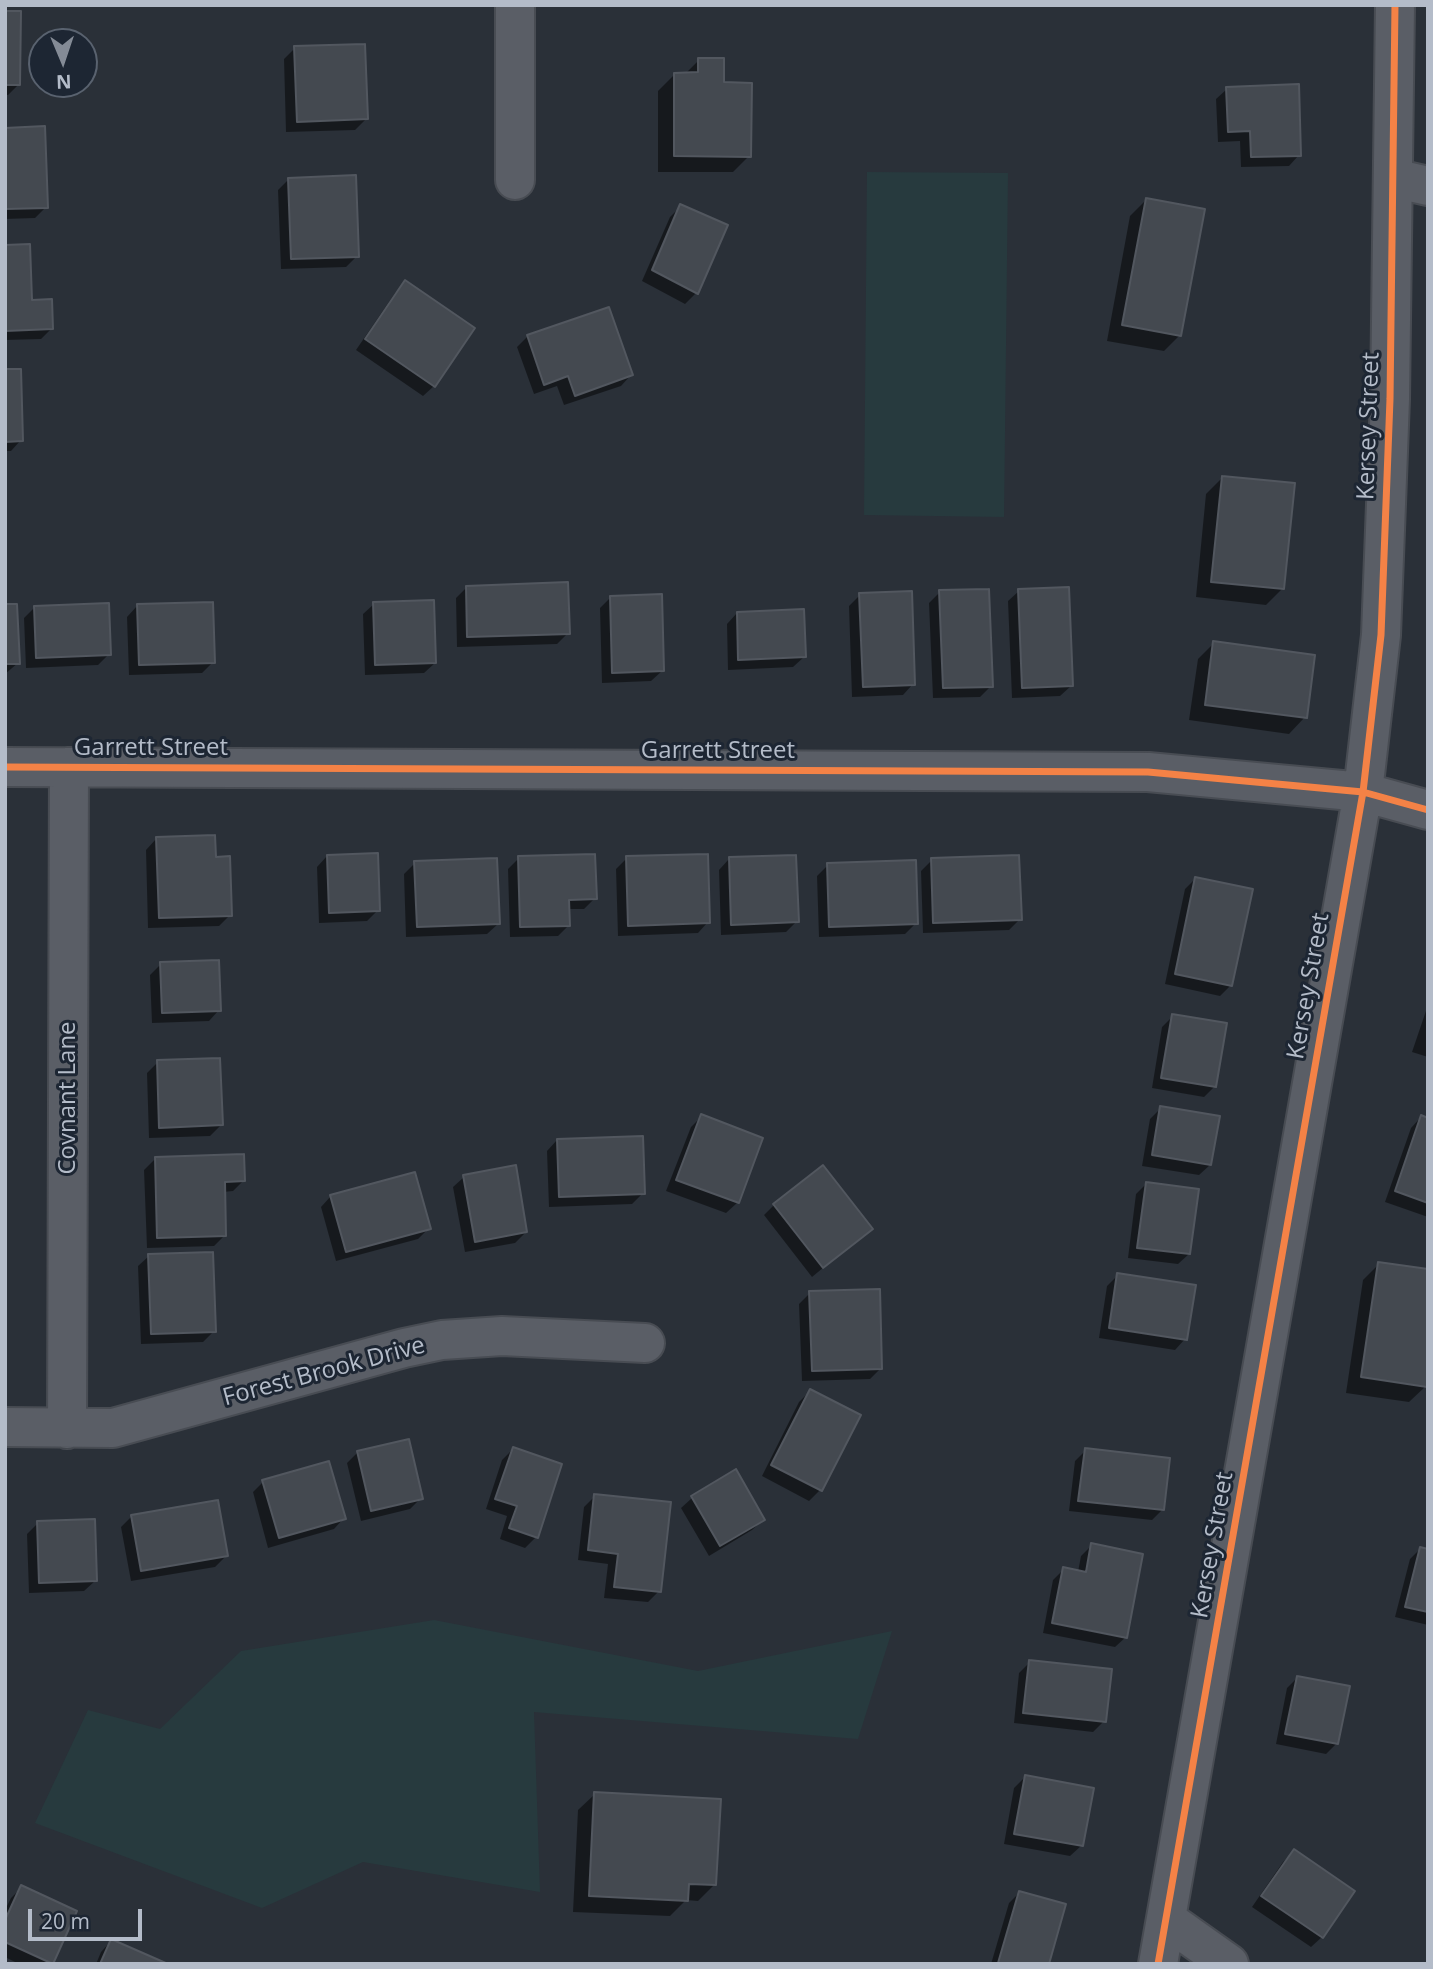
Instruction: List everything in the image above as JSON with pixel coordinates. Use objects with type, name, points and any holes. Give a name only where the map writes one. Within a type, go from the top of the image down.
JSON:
[{"type":"street","points":[[515,5],[515,180]]},
{"type":"street","name":"Kersey Street","points":[[1158,1964],[1363,792],[1381,635],[1390,399],[1410,182],[1395,5]]},
{"type":"street","name":"Garrett Street","points":[[5,767],[1147,772],[1363,792],[1428,810]]},
{"type":"street","name":"Covnant Lane","points":[[67,1429],[69,767]]},
{"type":"street","name":"Forest Brook Drive","points":[[5,1427],[113,1428],[442,1340],[502,1336],[645,1343]]},
{"type":"street","points":[[1167,1920],[1229,1964]]},
{"type":"green space","points":[[867,172],[1008,173],[1004,517],[864,515]]},
{"type":"green space","points":[[434,1620],[698,1671],[892,1631],[858,1739],[534,1712],[540,1892],[363,1862],[262,1908],[35,1823],[88,1710],[160,1729],[241,1651]]},
{"type":"building","points":[[5,11],[21,11],[20,85],[5,85]]},
{"type":"building","points":[[365,44],[368,119],[297,122],[294,46]]},
{"type":"building","points":[[698,58],[724,58],[724,82],[752,83],[751,157],[674,156],[674,73],[698,72]]},
{"type":"building","points":[[1299,84],[1301,156],[1251,157],[1250,131],[1228,132],[1226,87]]},
{"type":"building","points":[[45,126],[48,208],[5,209],[5,128]]},
{"type":"building","points":[[356,175],[359,257],[291,259],[288,178]]},
{"type":"building","points":[[1146,198],[1205,209],[1181,336],[1122,325]]},
{"type":"building","points":[[680,204],[728,225],[698,294],[652,270]]},
{"type":"building","points":[[30,244],[32,300],[52,299],[53,329],[5,331],[5,245]]},
{"type":"building","points":[[405,280],[475,328],[435,387],[365,339]]},
{"type":"building","points":[[609,307],[633,375],[575,396],[568,376],[544,385],[527,335]]},
{"type":"building","points":[[5,369],[21,369],[23,441],[5,442]]},
{"type":"building","points":[[1222,476],[1295,483],[1284,589],[1211,582]]},
{"type":"building","points":[[568,582],[570,634],[467,637],[466,586]]},
{"type":"building","points":[[1069,587],[1073,686],[1022,688],[1018,589]]},
{"type":"building","points":[[989,589],[993,687],[943,688],[939,590]]},
{"type":"building","points":[[912,591],[915,685],[863,687],[859,593]]},
{"type":"building","points":[[662,594],[664,671],[612,673],[610,596]]},
{"type":"building","points":[[434,600],[436,663],[375,665],[373,602]]},
{"type":"building","points":[[213,602],[215,663],[139,665],[137,604]]},
{"type":"building","points":[[109,603],[111,655],[36,658],[34,606]]},
{"type":"building","points":[[5,604],[17,604],[20,664],[5,664]]},
{"type":"building","points":[[804,609],[806,657],[738,660],[737,612]]},
{"type":"building","points":[[1213,641],[1315,655],[1307,718],[1205,705]]},
{"type":"building","points":[[215,835],[216,857],[230,856],[232,916],[159,918],[156,837]]},
{"type":"building","points":[[378,853],[380,911],[329,913],[327,855]]},
{"type":"building","points":[[595,854],[597,899],[569,900],[570,926],[520,927],[518,856]]},
{"type":"building","points":[[708,854],[710,923],[628,926],[626,856]]},
{"type":"building","points":[[796,855],[799,922],[731,925],[729,857]]},
{"type":"building","points":[[1019,855],[1022,920],[933,923],[931,858]]},
{"type":"building","points":[[497,858],[500,924],[417,927],[414,861]]},
{"type":"building","points":[[916,860],[918,924],[829,927],[827,863]]},
{"type":"building","points":[[1195,877],[1253,889],[1232,986],[1175,974]]},
{"type":"building","points":[[219,960],[221,1011],[162,1013],[160,962]]},
{"type":"building","points":[[1172,1014],[1227,1023],[1216,1087],[1161,1078]]},
{"type":"building","points":[[220,1058],[223,1125],[159,1128],[157,1060]]},
{"type":"building","points":[[1160,1106],[1220,1116],[1211,1165],[1152,1155]]},
{"type":"building","points":[[701,1114],[763,1138],[739,1203],[676,1180]]},
{"type":"building","points":[[1421,1115],[1428,1118],[1428,1203],[1395,1191]]},
{"type":"building","points":[[643,1136],[645,1194],[559,1197],[557,1139]]},
{"type":"building","points":[[244,1154],[245,1181],[225,1182],[226,1236],[157,1238],[155,1157]]},
{"type":"building","points":[[516,1165],[527,1232],[475,1242],[463,1175]]},
{"type":"building","points":[[823,1165],[873,1229],[823,1268],[773,1204]]},
{"type":"building","points":[[415,1172],[431,1229],[346,1252],[330,1195]]},
{"type":"building","points":[[1146,1182],[1199,1189],[1190,1254],[1137,1248]]},
{"type":"building","points":[[213,1252],[216,1332],[151,1334],[148,1254]]},
{"type":"building","points":[[1378,1262],[1428,1269],[1427,1387],[1361,1377]]},
{"type":"building","points":[[1117,1273],[1196,1285],[1187,1340],[1109,1328]]},
{"type":"building","points":[[880,1289],[882,1369],[812,1371],[809,1291]]},
{"type":"building","points":[[810,1389],[861,1415],[822,1491],[771,1465]]},
{"type":"building","points":[[409,1439],[423,1499],[371,1511],[357,1451]]},
{"type":"building","points":[[513,1447],[562,1464],[538,1538],[509,1528],[517,1506],[495,1499]]},
{"type":"building","points":[[1085,1448],[1170,1458],[1164,1510],[1078,1501]]},
{"type":"building","points":[[329,1461],[346,1519],[279,1538],[262,1480]]},
{"type":"building","points":[[736,1469],[765,1520],[720,1546],[691,1496]]},
{"type":"building","points":[[594,1494],[671,1502],[661,1592],[614,1587],[618,1554],[588,1550]]},
{"type":"building","points":[[218,1500],[228,1556],[141,1571],[131,1515]]},
{"type":"building","points":[[95,1519],[97,1581],[39,1583],[37,1521]]},
{"type":"building","points":[[1091,1543],[1143,1554],[1127,1638],[1052,1623],[1063,1567],[1086,1572]]},
{"type":"building","points":[[1420,1547],[1428,1549],[1428,1612],[1405,1607]]},
{"type":"building","points":[[1029,1660],[1112,1669],[1106,1722],[1023,1713]]},
{"type":"building","points":[[1297,1676],[1350,1686],[1338,1744],[1285,1734]]},
{"type":"building","points":[[1025,1775],[1094,1788],[1083,1846],[1014,1834]]},
{"type":"building","points":[[594,1792],[721,1799],[716,1885],[689,1884],[688,1901],[589,1896]]},
{"type":"building","points":[[1294,1849],[1355,1891],[1323,1938],[1261,1896]]},
{"type":"building","points":[[21,1885],[77,1911],[53,1964],[5,1942],[5,1920]]},
{"type":"building","points":[[1019,1891],[1066,1904],[1049,1964],[998,1963]]},
{"type":"building","points":[[111,1939],[168,1964],[100,1964]]},
{"type":"cycle path","points":[[1158,1964],[1363,792],[1381,635],[1390,399],[1395,5]]},
{"type":"cycle path","points":[[5,767],[1148,772],[1363,792],[1428,810]]}]
